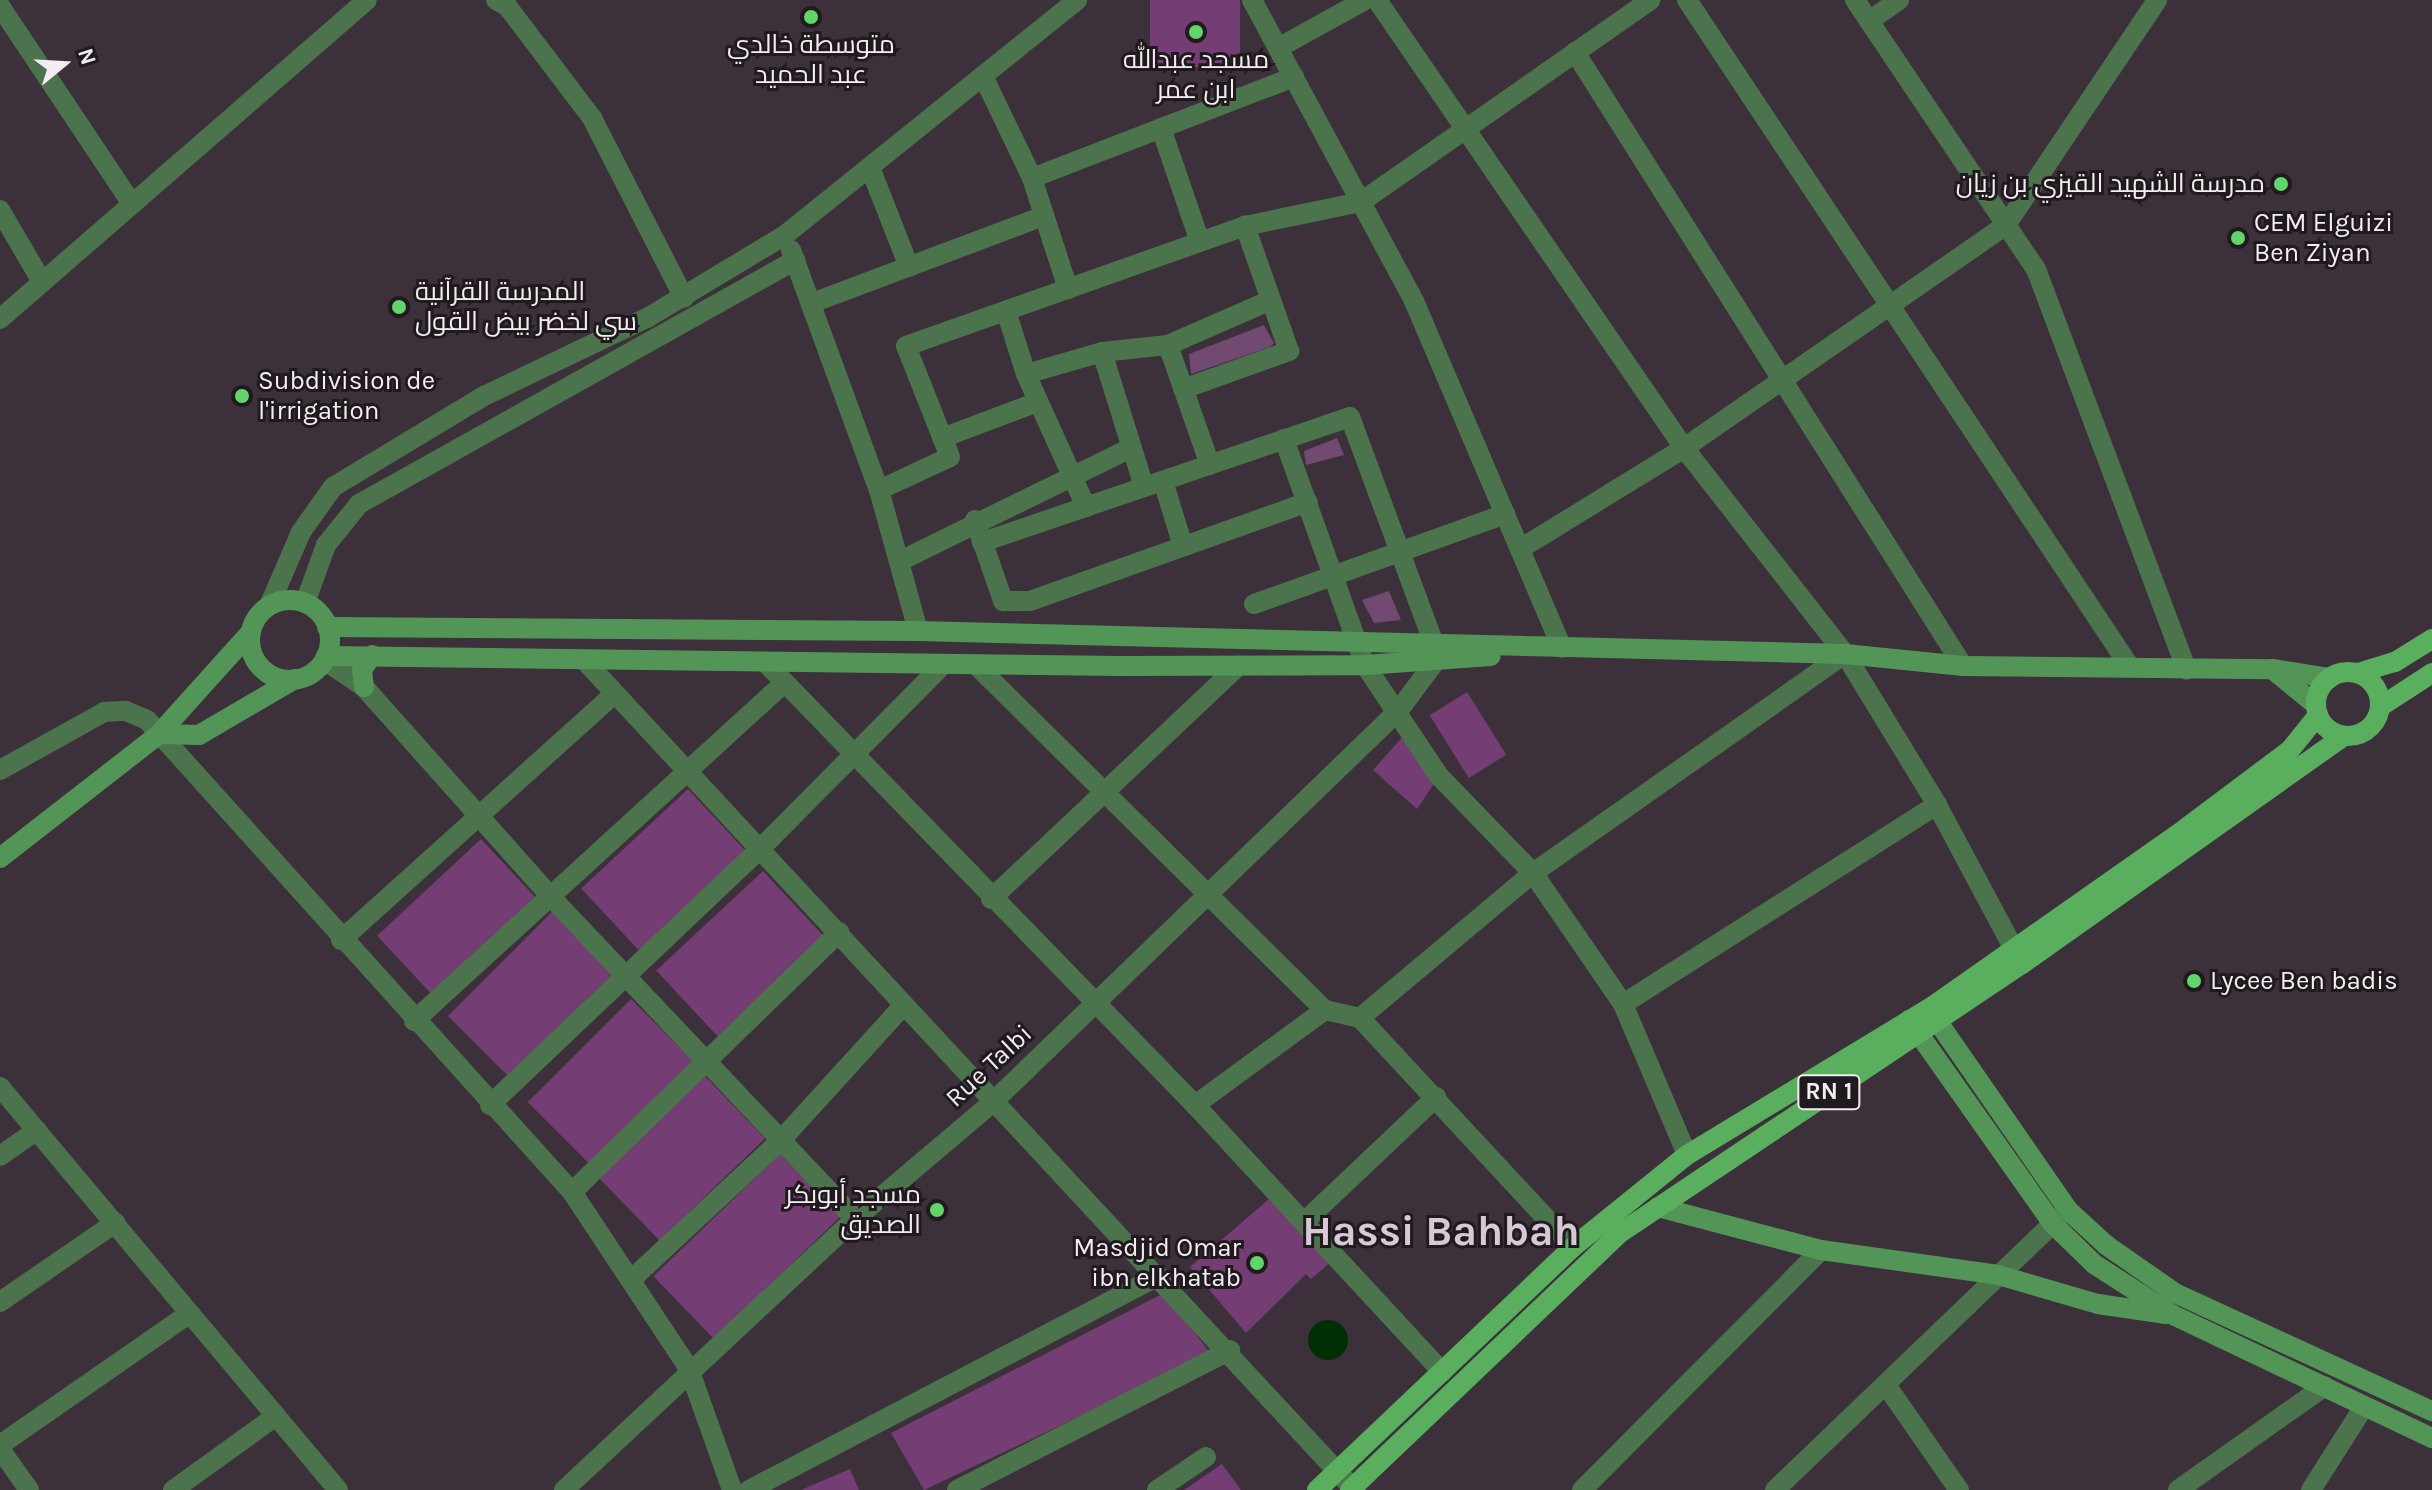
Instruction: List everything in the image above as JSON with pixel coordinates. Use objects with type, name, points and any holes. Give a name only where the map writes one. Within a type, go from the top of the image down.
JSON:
[{"type":"main road","points":[[2432,639],[2395,662],[2330,678],[2317,710],[2328,729],[2344,736],[2372,726],[2380,707],[2432,673]]},
{"type":"main road","points":[[2358,673],[2375,686],[2380,707]]},
{"type":"main road","name":"RN 1","points":[[2017,957],[2290,750],[2317,710]]},
{"type":"main road","name":"RN 1","points":[[1317,1490],[1573,1247],[1687,1155],[1933,1014],[2344,736]]},
{"type":"main road","name":"RN 1","points":[[1352,1489],[1620,1233],[1913,1026]]},
{"type":"street","points":[[0,319],[367,0]]},
{"type":"street","points":[[496,0],[507,6],[592,118],[684,298]]},
{"type":"street","points":[[0,858],[159,734],[251,632],[269,606],[301,532],[315,508],[344,479],[484,396],[684,298],[785,235],[871,170],[1077,0]]},
{"type":"street","points":[[1252,0],[1414,301],[1562,648]]},
{"type":"street","points":[[1278,48],[1365,0]]},
{"type":"street","points":[[1377,0],[1684,448],[1845,654],[1937,805],[2017,957]]},
{"type":"street","points":[[879,490],[950,457],[906,346],[1245,226],[1361,202],[1651,0]]},
{"type":"street","points":[[1687,0],[2130,667]]},
{"type":"street","points":[[1855,0],[2036,269],[2187,670]]},
{"type":"street","points":[[1869,21],[1899,0]]},
{"type":"street","points":[[1520,549],[1684,448],[2006,225],[2157,0]]},
{"type":"street","points":[[0,6],[132,204]]},
{"type":"street","points":[[1575,52],[1963,666]]},
{"type":"street","points":[[983,76],[1032,178],[1068,289]]},
{"type":"street","points":[[1032,178],[1294,77]]},
{"type":"street","points":[[1161,128],[1200,242]]},
{"type":"street","points":[[871,170],[909,267]]},
{"type":"street","points":[[0,210],[42,282]]},
{"type":"street","points":[[812,303],[1044,216]]},
{"type":"street","points":[[1183,389],[1289,351],[1245,226]]},
{"type":"street","points":[[785,235],[879,490],[918,631]]},
{"type":"street","points":[[305,603],[326,545],[359,504],[795,260]]},
{"type":"street","points":[[1026,374],[1102,352],[1168,345],[1271,300]]},
{"type":"street","points":[[1006,311],[1026,374],[1086,507]]},
{"type":"street","points":[[1168,345],[1210,465]]},
{"type":"street","points":[[1102,352],[1131,448],[1153,484],[1183,546]]},
{"type":"street","points":[[942,438],[1038,402]]},
{"type":"street","points":[[982,542],[1350,417],[1434,654]]},
{"type":"street","points":[[1284,439],[1335,574],[1365,665],[1399,710],[1406,733],[1439,776],[1533,873],[1623,1004],[1687,1155]]},
{"type":"street","points":[[900,561],[975,520],[1131,448]]},
{"type":"street","points":[[975,520],[1003,601],[1030,601],[1308,502]]},
{"type":"street","points":[[1254,604],[1505,514]]},
{"type":"street","points":[[159,734],[199,735],[295,679],[311,673],[325,658],[327,627],[305,603],[287,600],[269,606]]},
{"type":"street","points":[[327,627],[918,631],[1359,642],[1434,654]]},
{"type":"street","points":[[251,632],[257,663],[274,676],[295,679]]},
{"type":"street","points":[[325,658],[372,655],[585,661],[1365,665],[1434,654],[1562,648],[1845,654],[1963,666],[2272,669],[2330,678]]},
{"type":"street","name":"Rue Talbi","points":[[564,1490],[689,1369],[855,1219],[994,1101],[1093,1001],[1399,710],[1434,654]]},
{"type":"street","points":[[1360,1018],[1533,873],[1845,654]]},
{"type":"street","points":[[364,687],[362,670],[372,655]]},
{"type":"street","points":[[325,658],[364,687],[551,897],[855,1219]]},
{"type":"street","points":[[585,661],[758,851],[839,932],[902,1007],[1230,1350],[1352,1489]]},
{"type":"street","points":[[765,662],[991,899],[1195,1105],[1442,1372]]},
{"type":"street","points":[[490,1105],[624,974],[758,851],[944,664]]},
{"type":"street","points":[[975,664],[1325,1010],[1360,1018],[1573,1247]]},
{"type":"street","points":[[991,899],[1238,666]]},
{"type":"street","points":[[2272,669],[2317,710]]},
{"type":"street","points":[[414,1021],[784,683]]},
{"type":"street","points":[[341,940],[476,815],[614,694]]},
{"type":"street","points":[[0,770],[104,712],[137,714],[159,734],[414,1021],[572,1192],[633,1278],[689,1369],[732,1490]]},
{"type":"street","points":[[1623,1004],[1937,805]]},
{"type":"street","points":[[572,1192],[839,932]]},
{"type":"street","points":[[633,1278],[782,1139],[902,1007]]},
{"type":"street","points":[[1195,1105],[1325,1010]]},
{"type":"street","points":[[1933,1014],[2060,1216],[2175,1293],[2432,1411]]},
{"type":"street","points":[[1913,1026],[2094,1264],[2173,1315],[2325,1386],[2363,1408],[2432,1438]]},
{"type":"street","points":[[0,1087],[338,1490]]},
{"type":"street","points":[[1304,1222],[1436,1097]]},
{"type":"street","points":[[0,1156],[37,1130]]},
{"type":"street","points":[[1658,1207],[1821,1250],[1998,1275],[2098,1304],[2173,1315]]},
{"type":"street","points":[[1775,1490],[2060,1216]]},
{"type":"street","points":[[0,1302],[115,1223]]},
{"type":"street","points":[[1582,1490],[1821,1250]]},
{"type":"street","points":[[749,1490],[1158,1276]]},
{"type":"street","points":[[29,1490],[0,1447],[190,1313]]},
{"type":"street","points":[[957,1490],[1230,1350]]},
{"type":"street","points":[[1886,1385],[1959,1490]]},
{"type":"street","points":[[2178,1490],[2325,1386]]},
{"type":"street","points":[[2311,1490],[2363,1408]]},
{"type":"street","points":[[173,1490],[276,1416]]},
{"type":"street","points":[[1157,1490],[1206,1457]]},
{"type":"shaded area","points":[[1264,325],[1274,343],[1270,347],[1191,374],[1189,354]]},
{"type":"shaded area","points":[[1337,438],[1344,455],[1306,465],[1304,451]]},
{"type":"shaded area","points":[[1389,591],[1401,620],[1374,623],[1362,600]]},
{"type":"shaded area","points":[[1328,1320],[1342,1326],[1348,1340],[1342,1354],[1328,1360],[1314,1354],[1308,1340],[1314,1326]]},
{"type":"building","name":"مسجد عبدالله ابن عمر","points":[[1150,0],[1240,0],[1240,67],[1150,67]]},
{"type":"building","points":[[1467,692],[1506,755],[1469,778],[1430,715]]},
{"type":"building","points":[[1406,733],[1439,776],[1417,809],[1373,770]]},
{"type":"building","points":[[688,789],[746,851],[639,951],[581,889]]},
{"type":"building","points":[[481,839],[536,898],[432,995],[377,936]]},
{"type":"building","points":[[763,871],[825,938],[718,1037],[656,971]]},
{"type":"building","points":[[552,912],[614,974],[510,1078],[448,1016]]},
{"type":"building","points":[[631,999],[693,1061],[590,1164],[528,1102]]},
{"type":"building","points":[[704,1075],[765,1138],[659,1240],[598,1177]]},
{"type":"building","points":[[780,1154],[840,1217],[714,1339],[653,1276]]},
{"type":"building","points":[[1276,1193],[1333,1260],[1311,1279],[1306,1274],[1246,1333],[1190,1267]]},
{"type":"building","points":[[1164,1293],[1211,1354],[924,1490],[891,1433]]},
{"type":"building","points":[[1222,1464],[1241,1490],[1184,1490]]},
{"type":"building","points":[[850,1469],[859,1490],[801,1490]]},
{"type":"place","name":"متوسطة خالدي عبد الحميد","points":[[811,17]]},
{"type":"place","name":"مسجد عبدالله ابن عمر","points":[[1196,32]]},
{"type":"place","name":"مدرسة الشهيد القيزي بن زيان","points":[[2281,184]]},
{"type":"place","name":"CEM Elguizi Ben Ziyan","points":[[2238,238]]},
{"type":"place","name":"المدرسة القرآنية سي لخضر بيض القول","points":[[399,307]]},
{"type":"place","name":"Subdivision de l'irrigation","points":[[242,396]]},
{"type":"place","name":"Lycee Ben badis","points":[[2194,981]]},
{"type":"place","name":"مسجد أبوبكر الصديق","points":[[937,1210]]},
{"type":"place","name":"Masdjid Omar ibn elkhatab","points":[[1257,1263]]},
{"type":"district","name":"Hassi Bahbah","points":[[1441,1231]]}]
